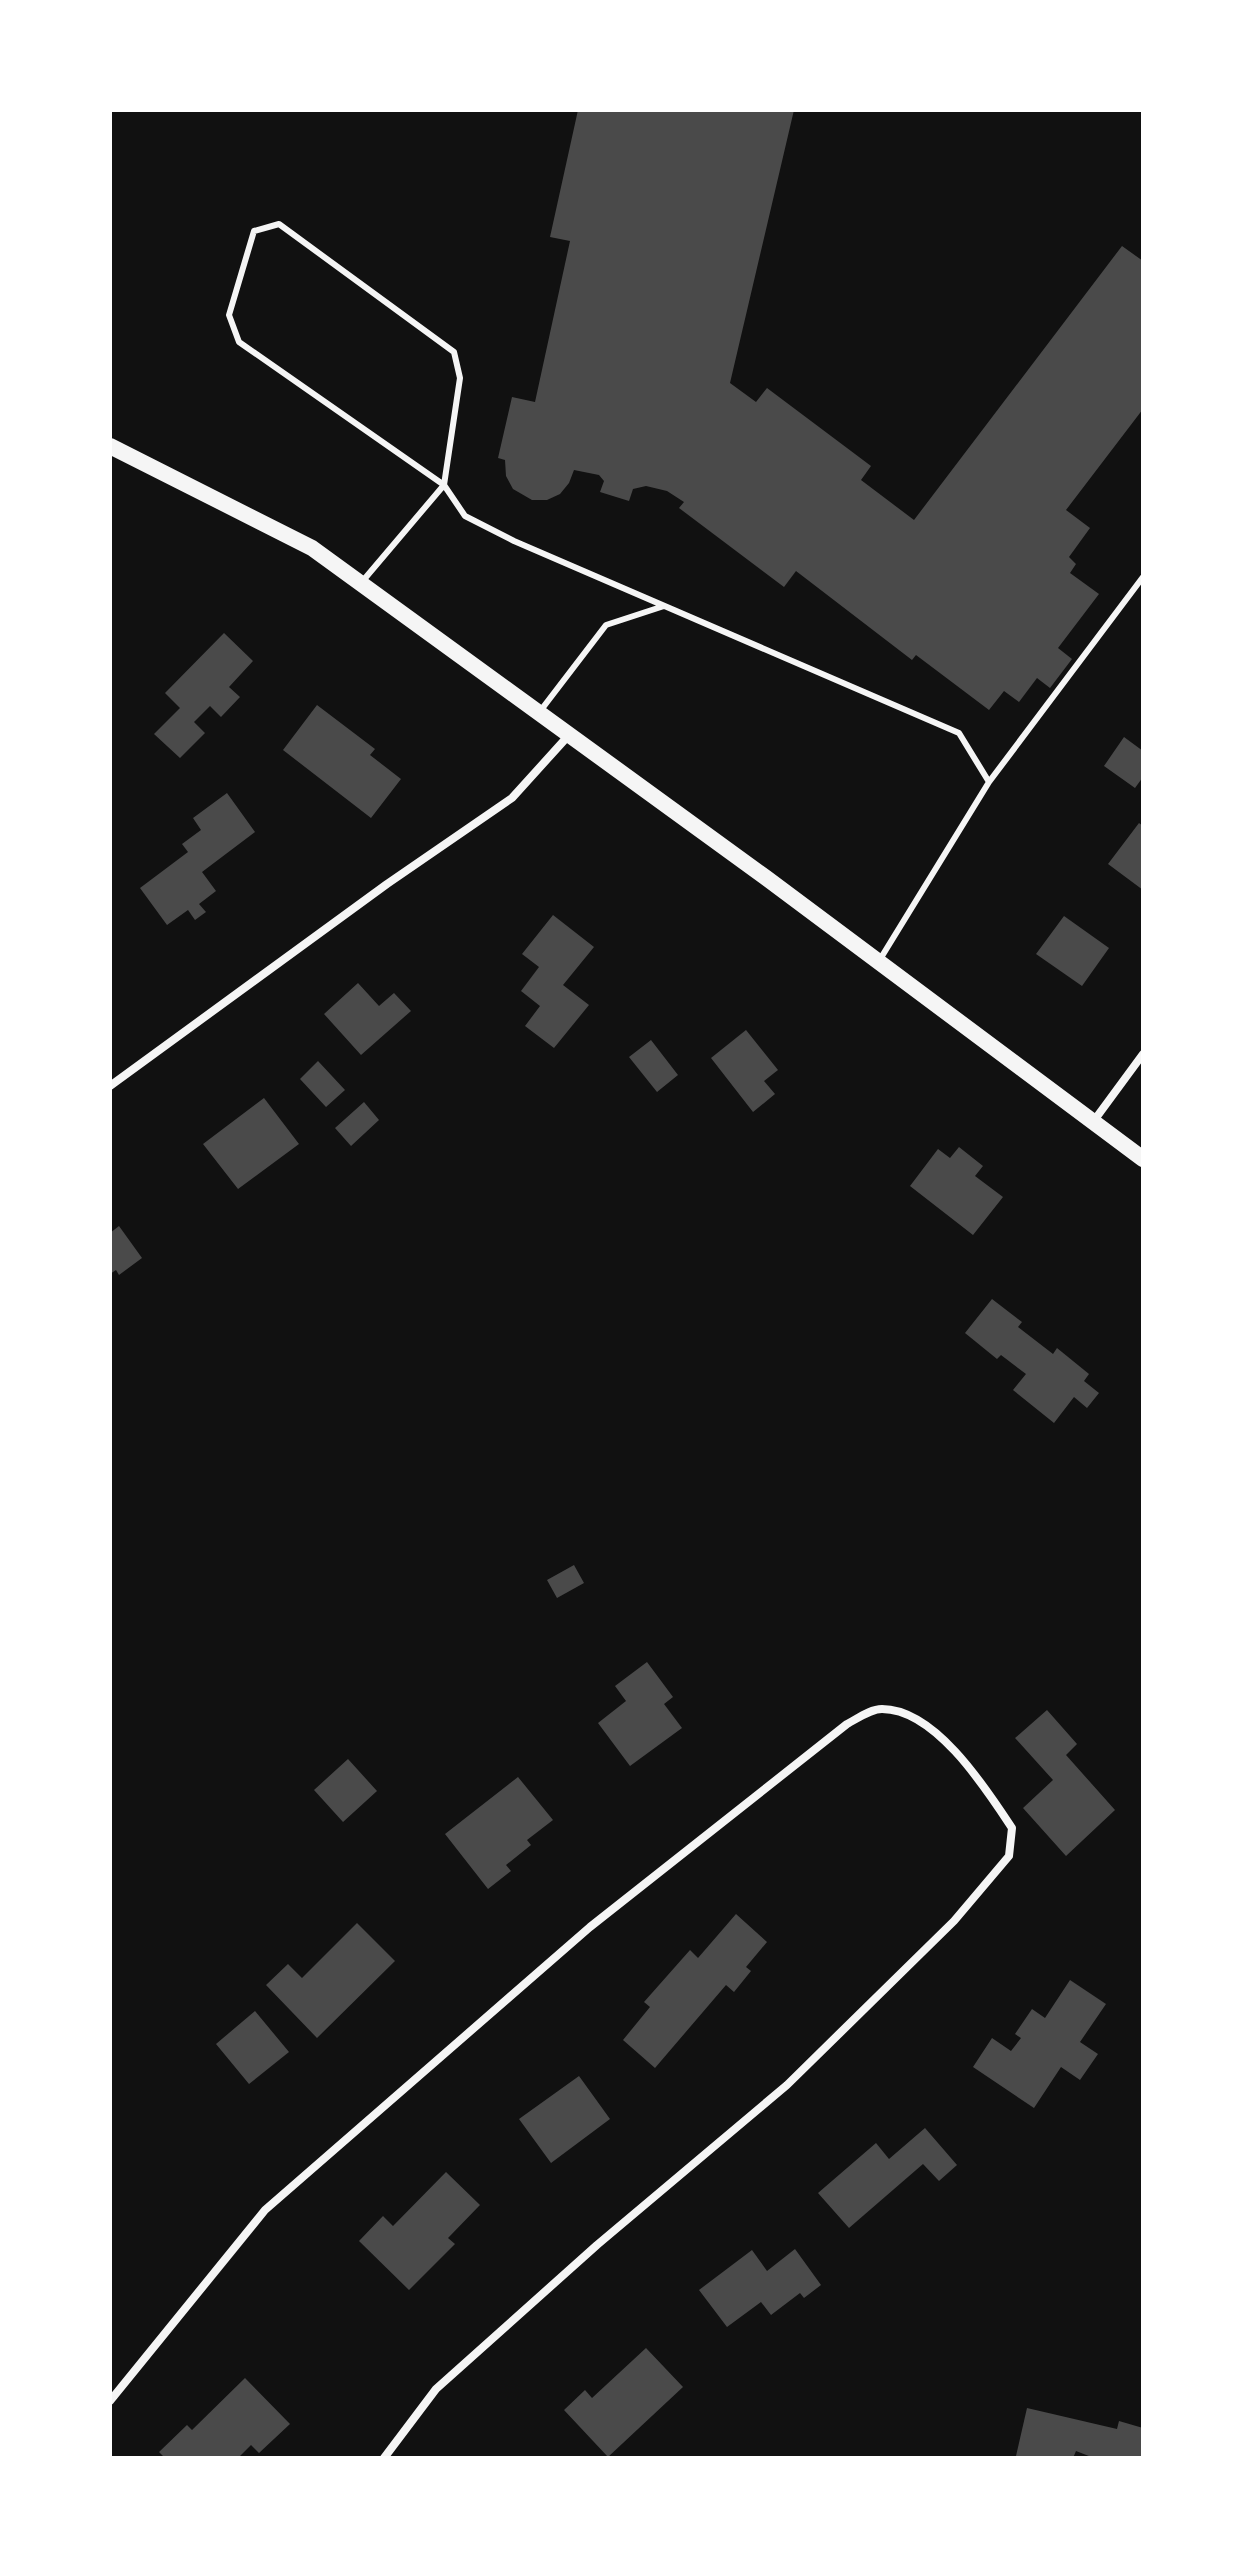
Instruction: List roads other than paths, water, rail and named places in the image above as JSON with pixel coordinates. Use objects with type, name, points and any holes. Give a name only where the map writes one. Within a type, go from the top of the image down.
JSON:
[{"type":"main road","points":[[110,446],[312,548],[879,961],[1143,1159]]},
{"type":"street","points":[[110,1086],[387,884],[512,798],[569,735]]},
{"type":"street","points":[[1093,1122],[1143,1054]]},
{"type":"street","points":[[110,2401],[265,2210],[590,1927],[753,1799],[810,1749],[847,1724],[878,1709],[900,1711],[929,1725],[959,1758],[1012,1828],[1009,1856],[954,1921],[787,2085],[597,2245],[436,2389],[384,2458]]},
{"type":"lane","points":[[361,583],[444,485],[460,378],[454,352],[279,224],[254,231],[229,315],[239,342],[444,485],[465,516],[959,733],[989,782]]},
{"type":"lane","points":[[879,961],[989,782],[1143,577]]},
{"type":"lane","points":[[539,712],[606,625],[664,606]]}]
